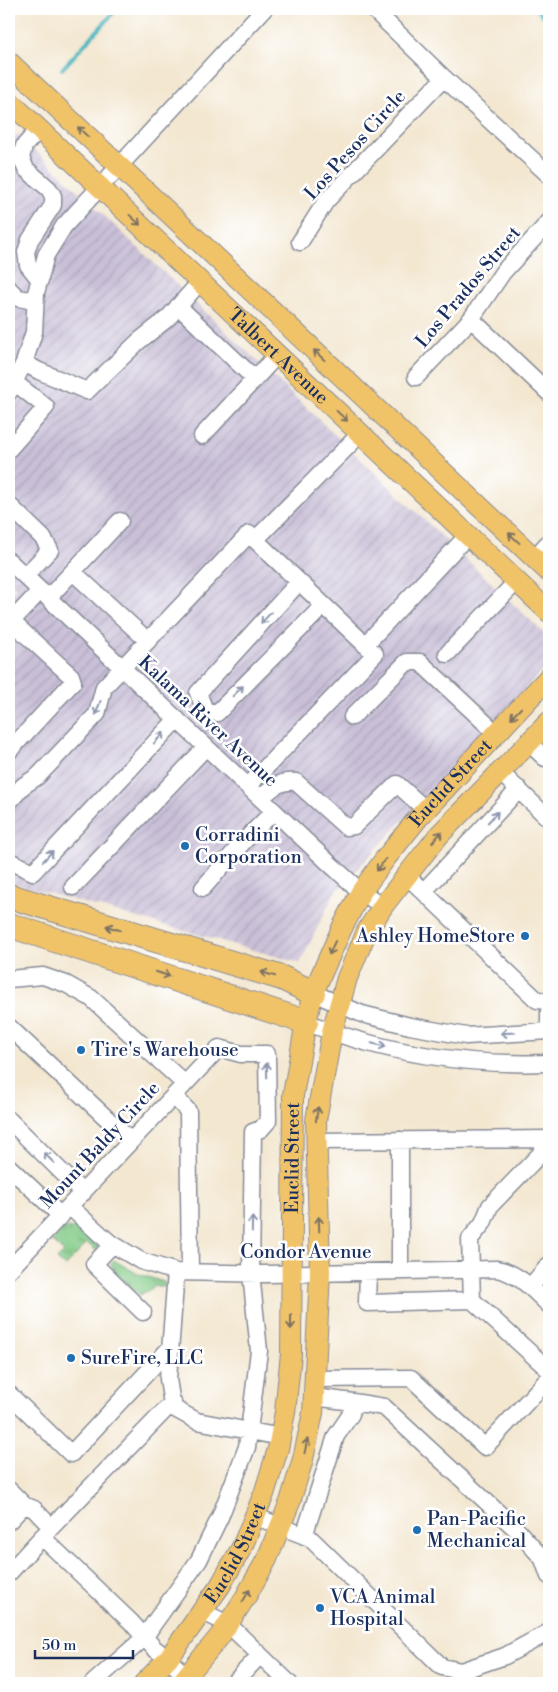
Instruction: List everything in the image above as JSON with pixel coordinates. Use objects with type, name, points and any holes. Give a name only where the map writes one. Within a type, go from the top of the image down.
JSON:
[{"type":"highway","points":[[9,896],[282,978],[313,993]]},
{"type":"highway","points":[[9,925],[306,1022]]},
{"type":"main road","name":"Talbert Avenue","points":[[9,62],[200,282],[549,612]]},
{"type":"main road","name":"Talbert Avenue","points":[[9,101],[39,129],[108,177],[549,572]]},
{"type":"main road","name":"Euclid Street","points":[[144,1683],[168,1659],[220,1586],[242,1547],[264,1494],[278,1449],[285,1412],[291,1354],[293,1095],[313,993],[342,928],[361,892],[385,859],[426,810],[549,677]]},
{"type":"main road","name":"Euclid Street","points":[[184,1680],[228,1624],[267,1559],[290,1502],[303,1459],[313,1413],[320,1273],[316,1120],[332,1032],[346,978],[367,931],[383,906],[440,834],[549,722]]},
{"type":"street","points":[[9,449],[46,407],[11,387],[24,363],[34,332],[36,301],[46,255],[64,226],[264,9]]},
{"type":"street","points":[[373,9],[549,175]]},
{"type":"street","name":"Los Pesos Circle","points":[[300,242],[326,201],[444,78]]},
{"type":"street","points":[[39,129],[24,146],[21,158],[26,169],[49,189],[53,196],[53,204],[30,240],[26,252],[28,265],[40,280]]},
{"type":"street","name":"Los Prados Street","points":[[416,377],[472,319],[503,272],[549,222]]},
{"type":"street","points":[[24,363],[87,390],[139,341],[168,318],[200,282]]},
{"type":"street","points":[[9,289],[18,298],[36,301]]},
{"type":"street","points":[[178,306],[255,380]]},
{"type":"street","points":[[472,319],[549,393]]},
{"type":"street","points":[[202,436],[277,354]]},
{"type":"street","points":[[255,540],[361,433]]},
{"type":"street","points":[[9,506],[43,538],[50,550],[25,576]]},
{"type":"street","points":[[9,751],[73,682],[71,676],[10,622],[73,572],[120,521]]},
{"type":"street","points":[[9,802],[23,786],[38,776],[97,714],[104,687],[249,534],[375,654],[248,786]]},
{"type":"street","points":[[365,645],[468,535]]},
{"type":"street","points":[[534,558],[549,542]]},
{"type":"street","name":"Kalama River Avenue","points":[[9,561],[361,892],[383,906]]},
{"type":"street","points":[[73,572],[148,641]]},
{"type":"street","points":[[447,654],[517,581]]},
{"type":"street","points":[[205,710],[198,693],[299,582]]},
{"type":"street","points":[[9,861],[33,872],[181,724],[205,710],[216,713],[323,606]]},
{"type":"street","points":[[352,717],[407,662],[420,662],[496,733]]},
{"type":"street","points":[[529,743],[545,758],[549,754]]},
{"type":"street","points":[[73,887],[206,747]]},
{"type":"street","points":[[501,773],[549,818]]},
{"type":"street","points":[[261,798],[276,784],[287,780],[296,782],[346,827],[354,826],[397,784],[426,810]]},
{"type":"street","points":[[424,891],[519,789]]},
{"type":"street","points":[[203,888],[244,841],[274,811]]},
{"type":"street","points":[[407,876],[537,1000],[549,1000]]},
{"type":"street","points":[[9,979],[43,976],[66,984],[91,998],[179,1090],[188,1111],[183,1272],[170,1348],[168,1379],[170,1398],[175,1409],[197,1420],[280,1437]]},
{"type":"street","points":[[313,993],[362,1014],[410,1026],[466,1036],[549,1031],[549,1010]]},
{"type":"street","points":[[306,1022],[332,1032],[403,1051],[445,1058],[525,1063],[549,1062]]},
{"type":"street","points":[[9,1027],[131,1141]]},
{"type":"street","name":"Mount Baldy Circle","points":[[10,1267],[83,1193],[219,1048],[241,1054],[267,1054],[268,1121],[261,1128],[253,1132],[251,1273]]},
{"type":"street","points":[[9,1120],[83,1193]]},
{"type":"street","points":[[317,1141],[400,1140],[547,1149]]},
{"type":"street","points":[[400,1140],[400,1271]]},
{"type":"street","points":[[472,1300],[470,1239],[483,1223],[490,1206],[547,1149]]},
{"type":"street","name":"Condor Avenue","points":[[9,1167],[65,1211],[141,1261],[183,1272],[320,1273],[470,1269],[504,1270],[530,1287],[549,1306]]},
{"type":"street","points":[[113,1244],[94,1264],[143,1312]]},
{"type":"street","points":[[530,1287],[549,1265]]},
{"type":"street","points":[[368,1272],[367,1303],[472,1300],[549,1370]]},
{"type":"street","points":[[93,1683],[144,1638],[199,1560],[220,1517],[247,1447],[260,1351],[251,1273]]},
{"type":"street","points":[[9,1394],[71,1454],[170,1348]]},
{"type":"street","points":[[315,1388],[412,1378],[485,1447],[549,1378]]},
{"type":"street","points":[[315,1388],[353,1402],[384,1407],[517,1530],[543,1559],[549,1576]]},
{"type":"street","points":[[9,1573],[173,1402]]},
{"type":"street","points":[[304,1536],[336,1436],[351,1414],[353,1402]]},
{"type":"street","points":[[9,1490],[24,1505],[34,1509],[47,1532],[144,1638],[168,1659],[184,1680]]},
{"type":"street","points":[[9,1521],[24,1505]]},
{"type":"street","points":[[254,1516],[280,1528],[310,1538],[442,1667],[461,1671],[505,1656],[549,1632]]},
{"type":"street","points":[[203,1612],[228,1624],[289,1683]]},
{"type":"street","points":[[234,1683],[260,1655]]},
{"type":"shaded area","points":[[18,134],[549,638],[549,663],[334,894],[300,963],[9,882],[9,596],[16,588],[9,581],[9,144]]},
{"type":"green space","points":[[68,1228],[79,1229],[100,1248],[97,1251],[87,1243],[65,1267],[57,1260],[64,1252],[52,1241],[62,1230]]},
{"type":"green space","points":[[114,1260],[136,1273],[164,1282],[168,1287],[156,1286],[140,1295],[115,1273],[111,1264]]},
{"type":"waterway","points":[[62,69],[117,9]]},
{"type":"waterway","points":[[536,9],[549,21]]},
{"type":"place","name":"Corradini Corporation","points":[[185,846]]},
{"type":"place","name":"Ashley HomeStore","points":[[525,936]]},
{"type":"place","name":"Tire's Warehouse","points":[[81,1050]]},
{"type":"place","name":"SureFire, LLC","points":[[71,1358]]},
{"type":"place","name":"Pan-Pacific Mechanical","points":[[417,1530]]},
{"type":"place","name":"VCA Animal Hospital","points":[[320,1608]]}]
